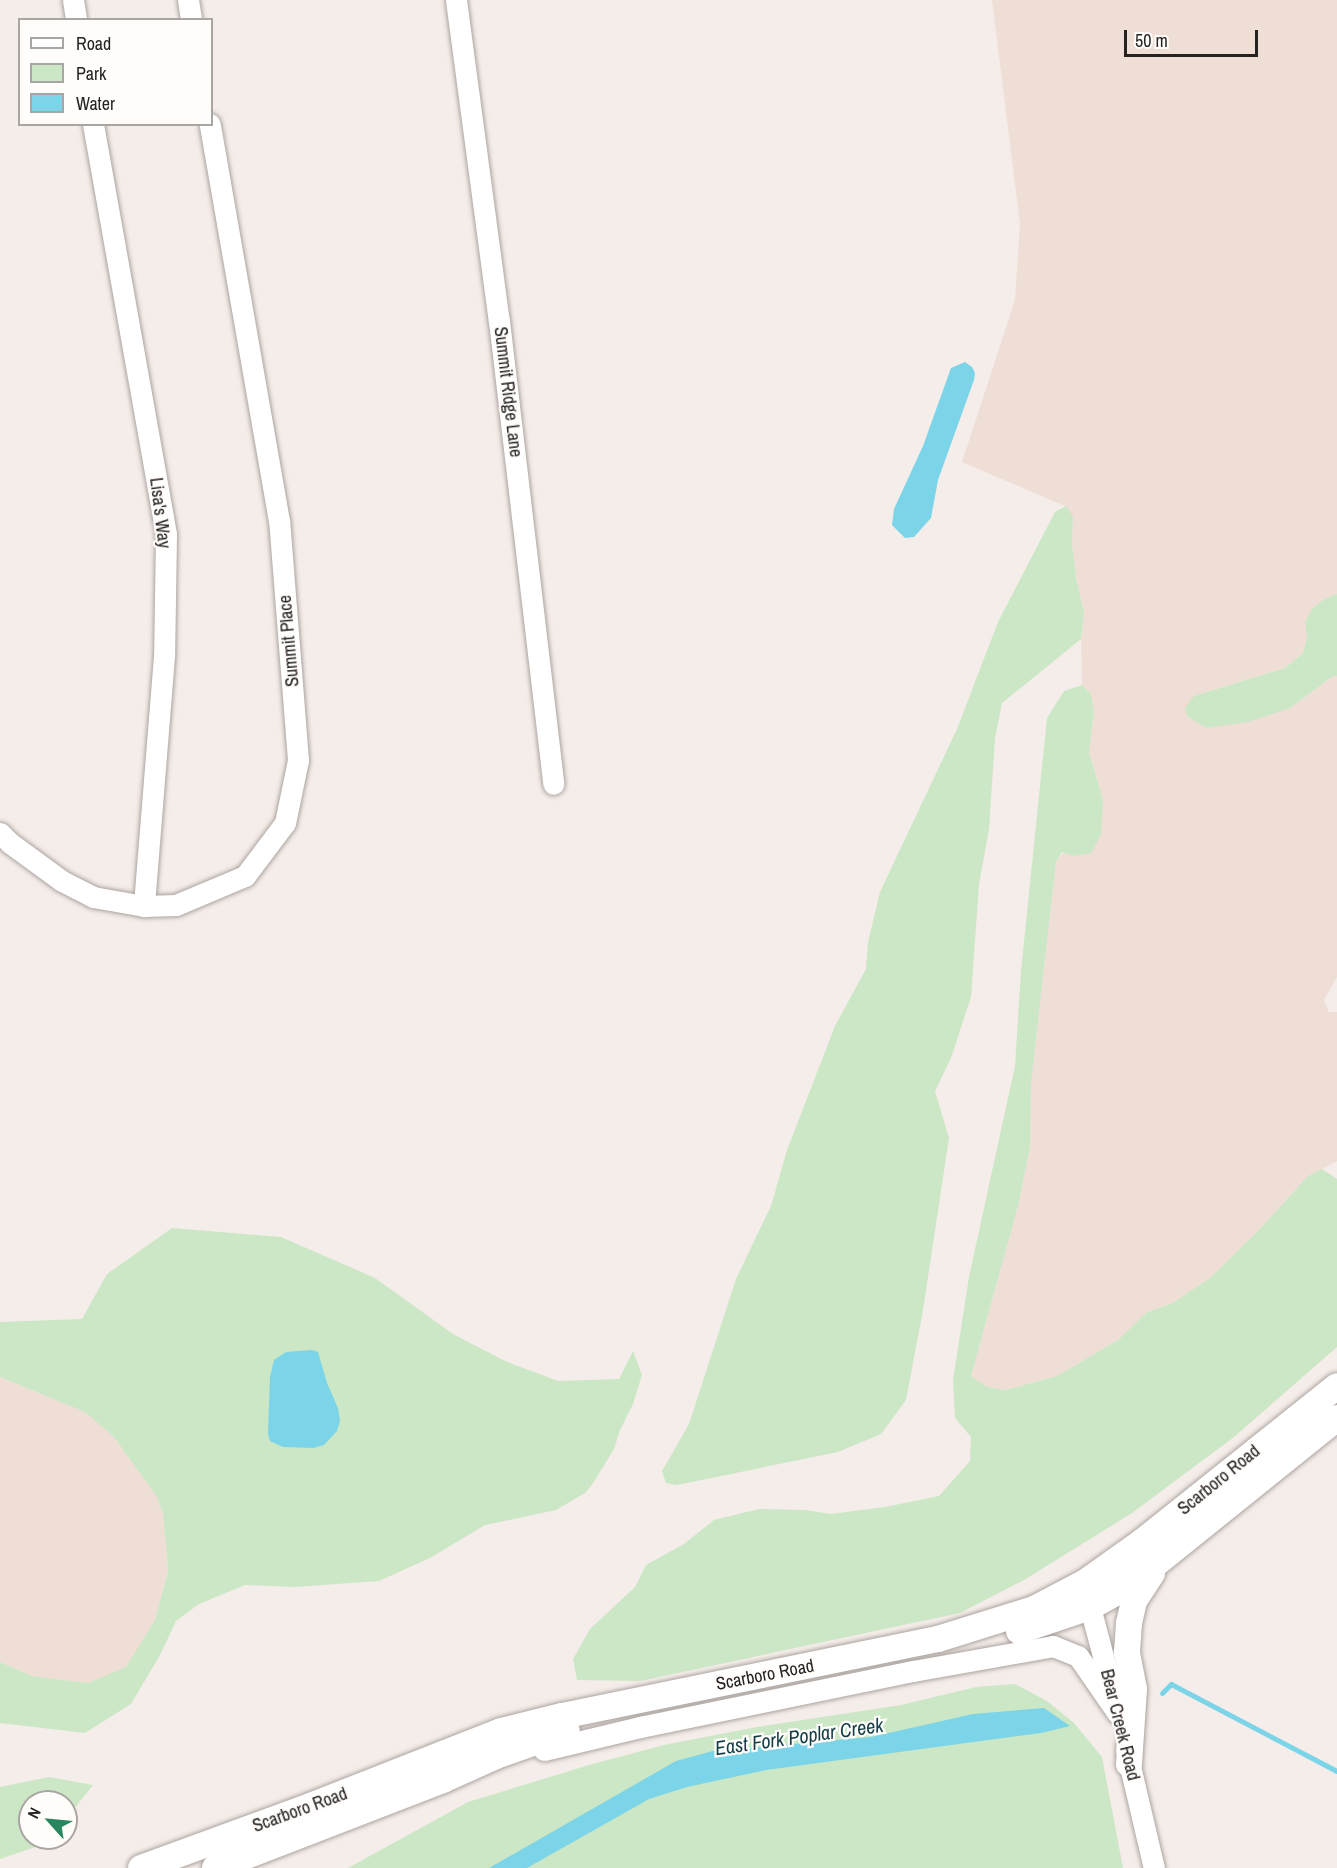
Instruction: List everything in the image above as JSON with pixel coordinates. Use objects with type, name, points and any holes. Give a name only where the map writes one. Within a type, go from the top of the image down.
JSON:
[{"type":"main road","name":"Scarboro Road","points":[[141,1868],[310,1806],[501,1731],[562,1716],[938,1639],[1034,1609],[1084,1582],[1195,1500],[1337,1386]]},
{"type":"main road","name":"Scarboro Road","points":[[215,1868],[443,1780],[546,1737],[964,1647],[1090,1607],[1128,1586],[1161,1561],[1337,1418]]},
{"type":"main road","points":[[1129,1764],[1134,1689],[1127,1652],[1128,1623],[1134,1601],[1161,1561]]},
{"type":"street","points":[[73,0],[76,18]]},
{"type":"street","points":[[188,0],[191,18]]},
{"type":"street","name":"Summit Ridge Lane","points":[[456,0],[499,321],[554,784]]},
{"type":"street","name":"Lisa's Way","points":[[93,126],[166,535],[164,656],[144,906]]},
{"type":"street","name":"Summit Place","points":[[0,833],[10,843],[93,897],[144,906],[176,905],[245,876],[285,823],[298,760],[279,521],[210,126]]},
{"type":"street","points":[[1090,1607],[1103,1586],[1231,1489],[1337,1400]]},
{"type":"street","name":"Bear Creek Road","points":[[1084,1582],[1154,1868]]},
{"type":"street","points":[[443,1780],[562,1745],[618,1732],[1040,1647],[1053,1646],[1078,1656],[1118,1714]]},
{"type":"shaded area","points":[[992,0],[1337,0],[1337,594],[1323,600],[1305,622],[1307,638],[1303,653],[1284,668],[1194,696],[1187,716],[1206,728],[1290,708],[1333,676],[1337,676],[1337,977],[1324,1000],[1329,1012],[1337,1012],[1337,1161],[1308,1176],[1257,1232],[1210,1278],[1171,1304],[1147,1312],[1118,1340],[1057,1376],[1006,1390],[987,1387],[971,1376],[1018,1206],[1030,1148],[1031,1084],[1056,862],[1103,800],[1089,752],[1094,712],[1091,694],[1082,685],[1081,639],[1084,612],[1076,578],[1072,543],[1073,516],[1065,506],[962,462],[1015,300],[1020,224]]},
{"type":"shaded area","points":[[0,1377],[85,1412],[114,1437],[157,1497],[163,1513],[168,1570],[155,1620],[126,1668],[88,1683],[32,1676],[0,1662]]},
{"type":"green space","points":[[1066,506],[1073,516],[1072,543],[1076,578],[1084,612],[1081,639],[1002,703],[995,738],[989,829],[979,884],[971,997],[951,1058],[935,1091],[949,1138],[923,1310],[906,1400],[881,1434],[838,1452],[677,1485],[666,1483],[662,1471],[689,1424],[736,1279],[771,1206],[787,1150],[835,1026],[866,969],[868,942],[880,892],[957,729],[998,622],[1055,512]]},
{"type":"green space","points":[[1337,594],[1337,676],[1333,676],[1290,708],[1248,722],[1206,728],[1187,716],[1185,708],[1194,696],[1285,668],[1303,653],[1307,638],[1305,622],[1312,609],[1323,600]]},
{"type":"green space","points":[[1082,685],[1091,694],[1094,712],[1089,752],[1103,800],[1101,835],[1091,853],[1073,856],[1062,852],[1056,862],[1031,1084],[1030,1148],[1018,1206],[971,1376],[987,1387],[1006,1390],[1057,1376],[1118,1340],[1147,1312],[1171,1304],[1210,1278],[1257,1232],[1308,1176],[1322,1169],[1337,1179],[1337,1347],[1234,1437],[1132,1513],[1024,1580],[960,1613],[640,1681],[577,1680],[573,1659],[590,1629],[635,1587],[646,1565],[684,1544],[714,1520],[759,1509],[805,1510],[831,1514],[885,1507],[939,1496],[970,1461],[971,1437],[955,1418],[953,1380],[969,1277],[1015,1066],[1021,971],[1047,718],[1064,691]]},
{"type":"green space","points":[[172,1228],[281,1237],[375,1278],[453,1334],[505,1361],[558,1381],[619,1379],[633,1351],[642,1375],[633,1404],[620,1430],[614,1449],[592,1485],[585,1493],[556,1510],[485,1525],[430,1558],[379,1581],[295,1587],[245,1585],[199,1604],[176,1621],[160,1655],[131,1704],[85,1733],[0,1723],[0,1662],[32,1676],[88,1683],[126,1667],[155,1620],[168,1571],[163,1513],[157,1497],[114,1437],[85,1412],[0,1377],[0,1322],[82,1319],[107,1274]]},
{"type":"green space","points":[[1015,1684],[1047,1701],[1074,1723],[1102,1757],[1123,1868],[348,1868],[468,1802],[589,1765],[664,1745],[757,1727],[901,1705],[976,1687]]},
{"type":"green space","points":[[49,1777],[93,1785],[78,1804],[78,1790],[18,1790],[18,1850],[26,1850],[0,1859],[0,1787]]},
{"type":"water","points":[[965,362],[972,367],[975,373],[974,380],[938,480],[931,518],[914,537],[905,538],[892,525],[894,509],[923,446],[951,368]]},
{"type":"water","points":[[312,1350],[318,1352],[327,1383],[338,1408],[340,1421],[337,1431],[324,1445],[313,1448],[283,1447],[270,1441],[268,1434],[270,1377],[274,1360],[286,1352]]},
{"type":"water","name":"East Fork Poplar Creek","points":[[1044,1708],[1070,1726],[1041,1733],[766,1770],[687,1787],[649,1799],[527,1868],[489,1868],[676,1761],[713,1751],[871,1737],[973,1714]]},
{"type":"waterway","name":"East Fork Poplar Creek","points":[[1162,1693],[1171,1684],[1337,1771]]}]
